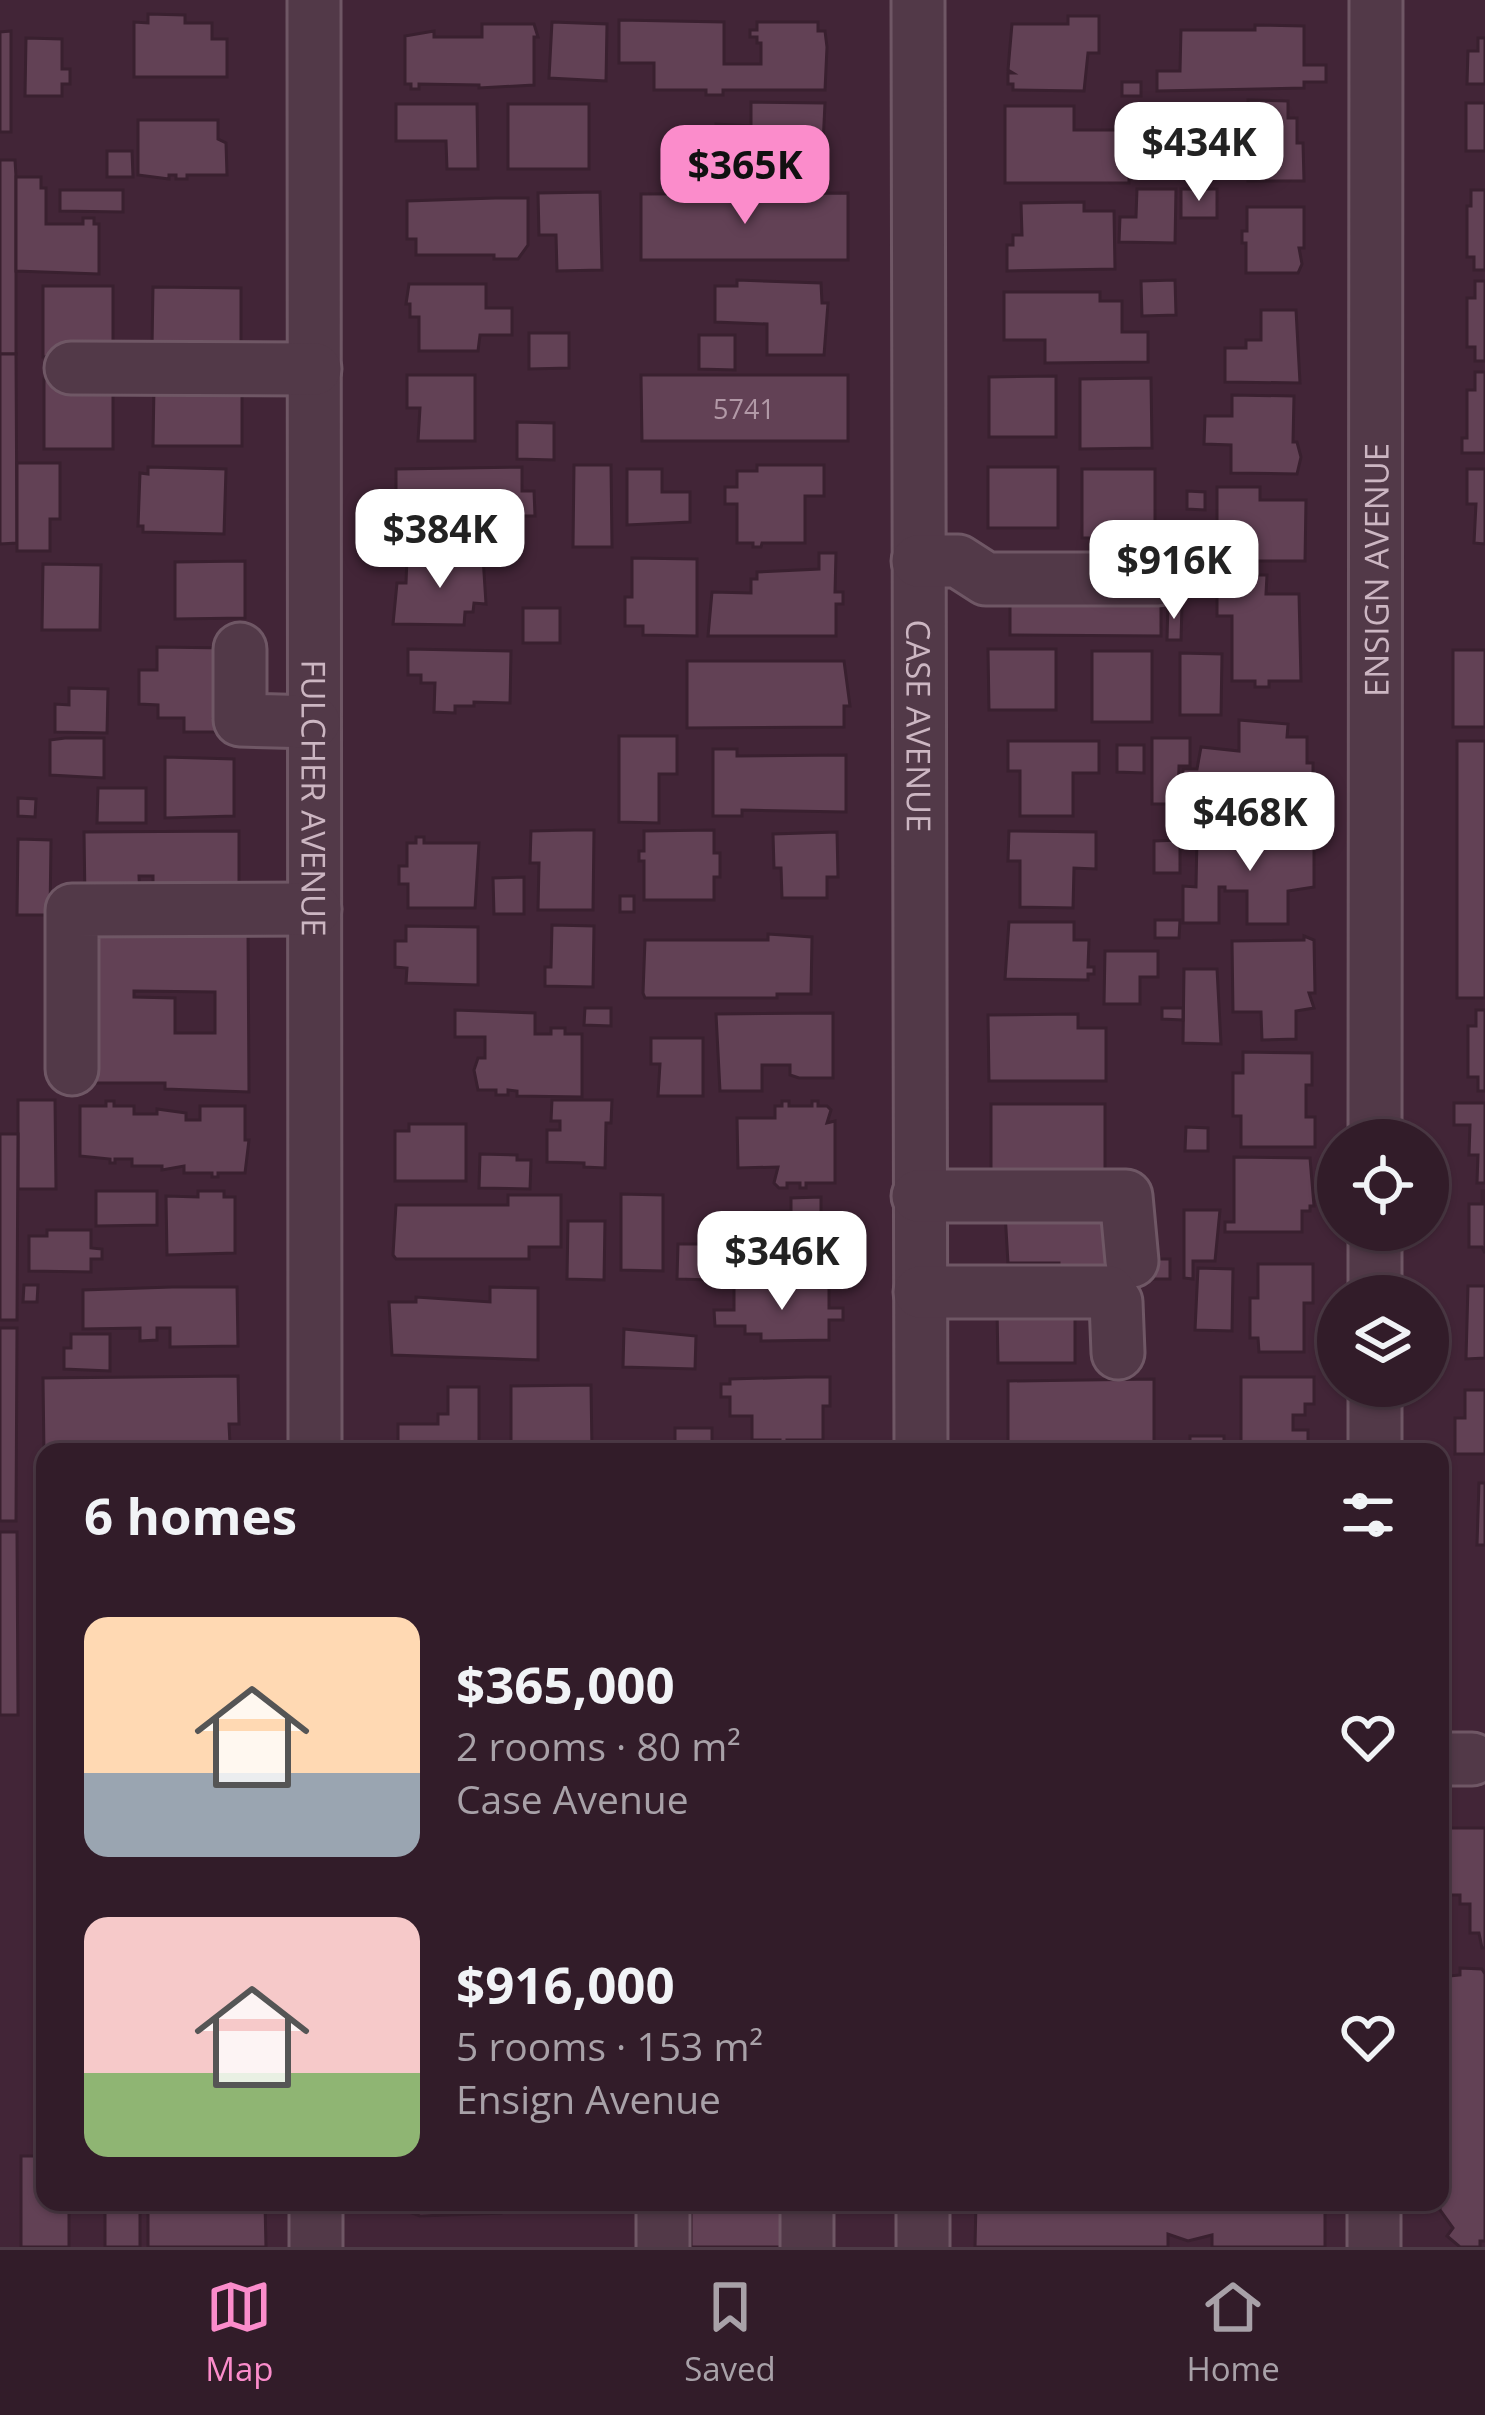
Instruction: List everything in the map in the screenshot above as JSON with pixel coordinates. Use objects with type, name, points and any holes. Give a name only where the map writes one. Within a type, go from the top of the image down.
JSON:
[{"type":"street","name":"FULCHER AVENUE","points":[[314,0],[315,1443]]},
{"type":"street","name":"CASE AVENUE","points":[[919,0],[921,1443]]},
{"type":"street","name":"ENSIGN AVENUE","points":[[1375,1119],[1376,0]]},
{"type":"street","points":[[71,368],[315,369]]},
{"type":"street","points":[[918,561],[958,561],[986,579],[1158,579]]},
{"type":"street","points":[[240,650],[240,720],[314,722]]},
{"type":"street","points":[[72,1069],[72,910],[315,909]]},
{"type":"street","points":[[918,1196],[1126,1196],[1132,1261]]},
{"type":"street","points":[[920,1292],[1109,1292],[1116,1302],[1118,1354]]},
{"type":"street","points":[[1375,1407],[1375,1443]]},
{"type":"street","points":[[316,2211],[316,2247]]},
{"type":"street","points":[[663,2211],[663,2247]]},
{"type":"street","points":[[807,2211],[807,2247]]},
{"type":"street","points":[[923,2211],[923,2247]]},
{"type":"street","points":[[1374,2211],[1374,2247]]},
{"type":"building","points":[[148,14],[185,15],[185,23],[212,23],[212,39],[227,39],[227,77],[134,77],[134,22],[148,23]]},
{"type":"building","points":[[1068,16],[1099,16],[1099,53],[1088,53],[1084,91],[1013,90],[1013,84],[1008,84],[1008,73],[1013,73],[1008,70],[1012,24],[1068,24]]},
{"type":"building","points":[[619,20],[724,22],[724,64],[761,64],[761,43],[750,37],[757,22],[818,22],[827,47],[825,90],[723,90],[723,95],[706,95],[706,90],[654,90],[654,63],[619,63]]},
{"type":"building","points":[[552,22],[607,24],[606,81],[549,78]]},
{"type":"building","points":[[482,24],[534,24],[538,37],[534,37],[534,85],[419,84],[419,89],[411,89],[411,84],[405,84],[405,36],[434,31],[434,37],[482,37]]},
{"type":"building","points":[[1255,25],[1304,26],[1304,65],[1326,65],[1326,82],[1304,82],[1304,88],[1157,91],[1157,71],[1180,71],[1181,30],[1255,30]]},
{"type":"building","points":[[11,31],[11,132],[0,132],[0,32]]},
{"type":"building","points":[[26,38],[62,39],[62,69],[70,69],[70,84],[62,84],[62,96],[25,96]]},
{"type":"building","points":[[1478,38],[1485,38],[1485,84],[1467,84],[1468,51],[1478,51]]},
{"type":"building","points":[[1122,82],[1141,82],[1141,96],[1122,96]]},
{"type":"building","points":[[1248,100],[1288,101],[1288,118],[1297,118],[1297,143],[1303,143],[1304,181],[1248,181],[1249,135],[1215,135],[1215,110],[1248,110]]},
{"type":"building","points":[[751,102],[825,103],[822,165],[751,171],[751,151],[716,153],[716,124],[751,126]]},
{"type":"building","points":[[1466,103],[1485,103],[1485,151],[1466,151]]},
{"type":"building","points":[[396,104],[477,104],[478,169],[447,169],[446,141],[396,141]]},
{"type":"building","points":[[508,104],[589,104],[589,169],[508,169]]},
{"type":"building","points":[[1005,106],[1074,106],[1074,130],[1129,130],[1129,183],[1005,183]]},
{"type":"building","points":[[138,120],[218,120],[218,139],[226,143],[227,175],[176,179],[169,175],[169,179],[138,175]]},
{"type":"building","points":[[107,151],[132,151],[133,177],[107,177]]},
{"type":"building","points":[[669,154],[706,154],[705,186],[668,186]]},
{"type":"building","points":[[0,160],[15,160],[16,354],[0,354]]},
{"type":"building","points":[[16,177],[41,177],[41,188],[46,188],[46,224],[83,224],[83,218],[94,218],[94,224],[99,224],[99,274],[16,271]]},
{"type":"building","points":[[1137,189],[1176,189],[1175,243],[1119,242],[1120,217],[1136,217]]},
{"type":"building","points":[[1181,189],[1217,189],[1217,218],[1181,218]]},
{"type":"building","points":[[60,190],[123,190],[123,212],[60,211]]},
{"type":"building","points":[[1471,190],[1485,190],[1485,270],[1474,270],[1474,257],[1467,257]]},
{"type":"building","points":[[600,192],[602,270],[557,271],[556,235],[539,235],[538,193]]},
{"type":"building","points":[[848,193],[848,260],[641,260],[641,194]]},
{"type":"building","points":[[528,198],[528,245],[518,259],[416,255],[416,239],[407,239],[407,201]]},
{"type":"building","points":[[1084,202],[1084,211],[1114,211],[1115,269],[1007,271],[1007,245],[1013,245],[1013,235],[1022,235],[1021,203]]},
{"type":"building","points":[[1247,207],[1304,207],[1304,248],[1299,248],[1302,264],[1298,273],[1246,273],[1242,231],[1247,231]]},
{"type":"building","points":[[737,280],[821,283],[822,303],[828,303],[824,355],[767,355],[767,324],[715,322],[715,286],[737,286]]},
{"type":"building","points":[[1175,280],[1176,315],[1142,316],[1141,281]]},
{"type":"building","points":[[1475,281],[1485,281],[1485,361],[1475,361],[1475,347],[1467,347],[1467,298],[1475,298]]},
{"type":"building","points":[[409,284],[486,284],[486,308],[512,308],[512,335],[480,335],[478,351],[419,351],[419,317],[410,317],[410,304],[406,304]]},
{"type":"building","points":[[43,286],[113,286],[113,357],[43,357]]},
{"type":"building","points":[[153,287],[241,288],[241,347],[152,347]]},
{"type":"building","points":[[1004,292],[1100,292],[1100,301],[1122,301],[1122,332],[1148,332],[1148,362],[1045,363],[1045,340],[1004,340]]},
{"type":"building","points":[[1261,310],[1296,310],[1300,383],[1225,382],[1225,348],[1246,348],[1246,340],[1261,340]]},
{"type":"building","points":[[529,333],[569,333],[569,368],[529,369]]},
{"type":"building","points":[[699,335],[735,335],[735,370],[699,369]]},
{"type":"building","points":[[0,354],[16,354],[17,543],[0,544]]},
{"type":"building","points":[[1475,372],[1485,372],[1485,453],[1462,453],[1462,438],[1467,438],[1467,390],[1475,390]]},
{"type":"building","points":[[407,375],[475,375],[475,441],[418,441],[420,408],[407,408]]},
{"type":"building","points":[[641,375],[848,375],[848,441],[642,441]]},
{"type":"building","points":[[1056,376],[1056,437],[989,437],[989,377]]},
{"type":"building","points":[[1151,378],[1152,448],[1080,449],[1080,379]]},
{"type":"building","points":[[44,379],[113,379],[113,449],[44,449]]},
{"type":"building","points":[[154,386],[242,386],[242,446],[153,446]]},
{"type":"building","points":[[1232,395],[1294,396],[1293,442],[1301,457],[1297,474],[1231,473],[1231,445],[1204,444],[1205,416],[1232,416]]},
{"type":"building","points":[[517,422],[554,423],[554,460],[517,459]]},
{"type":"building","points":[[17,463],[60,463],[60,519],[50,519],[50,551],[17,551]]},
{"type":"building","points":[[574,465],[611,465],[612,547],[573,547]]},
{"type":"building","points":[[757,465],[824,465],[824,496],[805,496],[805,543],[753,547],[753,543],[737,543],[737,504],[725,504],[725,487],[737,487],[737,471],[757,471]]},
{"type":"building","points":[[148,467],[226,469],[224,534],[143,532],[143,526],[138,526],[140,473],[148,474]]},
{"type":"building","points":[[522,467],[522,491],[534,491],[535,516],[522,516],[522,534],[460,535],[460,525],[396,526],[396,469]]},
{"type":"building","points":[[988,467],[1058,467],[1058,528],[988,528]]},
{"type":"building","points":[[627,469],[662,469],[662,492],[690,492],[690,522],[627,525]]},
{"type":"building","points":[[1082,469],[1155,469],[1155,538],[1082,538]]},
{"type":"building","points":[[1467,469],[1485,469],[1485,544],[1474,543],[1476,504],[1467,504]]},
{"type":"building","points":[[1217,487],[1260,487],[1260,500],[1306,500],[1305,561],[1217,561]]},
{"type":"building","points":[[1187,491],[1205,492],[1205,510],[1187,509]]},
{"type":"building","points":[[819,553],[836,553],[835,592],[843,592],[843,604],[836,604],[836,636],[708,636],[712,592],[751,593],[751,579],[757,579],[757,572],[819,569]]},
{"type":"building","points":[[483,557],[486,604],[474,603],[473,612],[465,612],[464,625],[393,624],[397,583],[406,583],[407,558]]},
{"type":"building","points":[[632,558],[697,559],[697,636],[643,635],[643,626],[625,626],[625,597],[632,597]]},
{"type":"building","points":[[245,561],[245,618],[175,619],[175,562]]},
{"type":"building","points":[[43,564],[101,565],[100,630],[42,630]]},
{"type":"building","points":[[1217,575],[1267,575],[1266,594],[1299,594],[1301,681],[1269,681],[1269,687],[1255,687],[1255,681],[1232,681],[1232,616],[1217,616]]},
{"type":"building","points":[[1010,594],[1161,594],[1161,636],[1010,635]]},
{"type":"building","points":[[1168,603],[1182,604],[1181,640],[1167,640]]},
{"type":"building","points":[[523,608],[560,608],[560,643],[523,643]]},
{"type":"building","points":[[157,647],[226,648],[226,684],[214,684],[214,695],[225,695],[214,717],[225,717],[225,732],[184,732],[184,718],[158,718],[158,705],[139,704],[139,670],[157,670]]},
{"type":"building","points":[[408,649],[511,651],[510,703],[474,702],[474,706],[455,706],[455,713],[434,712],[435,683],[421,683],[421,675],[408,675]]},
{"type":"building","points":[[988,649],[1056,649],[1056,710],[989,710]]},
{"type":"building","points":[[1453,650],[1485,650],[1485,727],[1453,727]]},
{"type":"building","points":[[1092,651],[1152,651],[1152,722],[1092,722]]},
{"type":"building","points":[[1180,653],[1222,654],[1221,715],[1180,715]]},
{"type":"building","points":[[687,661],[844,661],[850,706],[844,706],[844,727],[687,728]]},
{"type":"building","points":[[69,688],[108,689],[107,733],[55,732],[55,704],[69,705]]},
{"type":"building","points":[[1239,720],[1288,724],[1287,737],[1307,737],[1313,789],[1244,790],[1244,774],[1216,775],[1216,792],[1222,792],[1222,799],[1246,799],[1246,822],[1182,821],[1183,769],[1197,769],[1201,747],[1239,751]]},
{"type":"building","points":[[619,736],[677,736],[677,774],[659,774],[659,823],[619,822]]},
{"type":"building","points":[[104,738],[104,778],[50,775],[50,740]]},
{"type":"building","points":[[1152,738],[1190,738],[1190,766],[1179,766],[1178,804],[1152,804]]},
{"type":"building","points":[[1008,741],[1099,741],[1099,773],[1073,773],[1073,816],[1020,816],[1020,771],[1008,771]]},
{"type":"building","points":[[1457,741],[1485,741],[1485,998],[1457,998]]},
{"type":"building","points":[[1117,745],[1144,745],[1144,773],[1117,772]]},
{"type":"building","points":[[713,749],[737,749],[737,756],[846,755],[846,812],[742,810],[742,816],[713,816]]},
{"type":"building","points":[[165,757],[234,759],[234,816],[165,818]]},
{"type":"building","points":[[98,788],[146,788],[146,823],[97,823]]},
{"type":"building","points":[[18,798],[36,799],[35,817],[18,816]]},
{"type":"building","points":[[594,830],[593,910],[538,910],[539,863],[530,863],[531,831]]},
{"type":"building","points":[[714,830],[720,877],[714,877],[714,900],[644,900],[644,861],[639,861],[639,851],[644,851],[644,831]]},
{"type":"building","points":[[239,831],[239,884],[153,885],[153,876],[139,876],[140,900],[85,900],[84,832]]},
{"type":"building","points":[[1009,831],[1096,832],[1096,869],[1074,868],[1073,908],[1020,907],[1020,861],[1008,861]]},
{"type":"building","points":[[837,832],[838,877],[827,877],[827,898],[782,898],[781,868],[774,868],[773,834]]},
{"type":"building","points":[[1223,832],[1314,832],[1314,887],[1288,891],[1288,924],[1247,924],[1247,891],[1225,891],[1225,887],[1219,887],[1219,923],[1183,923],[1183,886],[1196,887],[1197,837],[1223,837]]},
{"type":"building","points":[[416,837],[424,837],[424,843],[479,843],[475,908],[408,908],[408,884],[399,884],[399,866],[407,866],[407,843],[416,843]]},
{"type":"building","points":[[18,839],[51,840],[50,915],[17,915]]},
{"type":"building","points":[[1180,840],[1180,873],[1154,873],[1154,841]]},
{"type":"building","points":[[524,877],[524,914],[494,914],[493,878]]},
{"type":"building","points":[[620,896],[634,896],[634,912],[620,912]]},
{"type":"building","points":[[1155,920],[1180,920],[1179,938],[1155,938]]},
{"type":"building","points":[[1009,922],[1074,922],[1074,940],[1089,940],[1088,967],[1094,967],[1094,974],[1088,974],[1088,980],[1005,979]]},
{"type":"building","points":[[552,925],[594,926],[593,987],[545,986],[545,967],[551,967]]},
{"type":"building","points":[[406,926],[478,927],[478,985],[406,983],[407,968],[395,967],[395,941],[406,941]]},
{"type":"building","points":[[248,931],[249,1092],[165,1089],[165,1083],[94,1083],[94,934]],"holes":[[[134,991],[215,992],[215,1033],[175,1033],[175,998],[134,997]]]},
{"type":"building","points":[[768,934],[812,937],[811,994],[645,998],[645,940],[768,940]]},
{"type":"building","points":[[1304,936],[1314,940],[1315,993],[1309,993],[1314,1008],[1296,1011],[1296,1039],[1262,1040],[1261,1012],[1233,1012],[1232,941],[1304,940]]},
{"type":"building","points":[[1105,951],[1158,951],[1158,977],[1140,977],[1140,1004],[1104,1004]]},
{"type":"building","points":[[1184,969],[1217,969],[1221,1044],[1183,1043]]},
{"type":"building","points":[[585,1008],[611,1008],[611,1026],[584,1025]]},
{"type":"building","points":[[1162,1008],[1183,1008],[1183,1020],[1162,1019]]},
{"type":"building","points":[[455,1010],[535,1013],[535,1034],[565,1028],[565,1034],[582,1034],[582,1097],[517,1096],[517,1091],[508,1090],[508,1095],[496,1095],[496,1090],[478,1090],[474,1070],[478,1058],[485,1058],[485,1037],[455,1037]]},
{"type":"building","points":[[1476,1010],[1485,1010],[1485,1091],[1478,1091],[1478,1077],[1468,1077],[1468,1026],[1476,1026]]},
{"type":"building","points":[[833,1013],[833,1078],[799,1078],[790,1075],[790,1065],[762,1065],[762,1091],[720,1091],[716,1014]]},
{"type":"building","points":[[1078,1014],[1078,1028],[1106,1028],[1106,1081],[989,1081],[988,1015]]},
{"type":"building","points":[[651,1038],[703,1038],[703,1096],[658,1096],[660,1064],[651,1064]]},
{"type":"building","points":[[1243,1052],[1312,1053],[1306,1117],[1315,1117],[1315,1147],[1241,1147],[1241,1116],[1233,1116],[1233,1073],[1243,1073]]},
{"type":"building","points":[[18,1100],[55,1100],[56,1189],[18,1189]]},
{"type":"building","points":[[552,1100],[612,1100],[611,1123],[606,1123],[605,1168],[547,1162],[547,1130],[560,1130],[560,1121],[551,1121]]},
{"type":"building","points":[[106,1101],[134,1106],[134,1114],[157,1114],[157,1109],[186,1113],[186,1120],[200,1120],[200,1106],[245,1106],[245,1140],[249,1140],[245,1173],[212,1177],[212,1173],[184,1173],[184,1166],[162,1170],[162,1166],[132,1166],[132,1159],[110,1163],[110,1159],[80,1156],[80,1106],[106,1106]]},
{"type":"building","points":[[782,1101],[789,1101],[789,1106],[812,1106],[812,1101],[818,1101],[818,1106],[831,1110],[827,1123],[835,1121],[835,1183],[806,1183],[806,1188],[800,1188],[800,1183],[787,1183],[787,1188],[779,1188],[774,1183],[778,1167],[738,1168],[737,1118],[775,1118],[775,1106],[782,1106]]},
{"type":"building","points":[[1454,1103],[1485,1103],[1485,1183],[1477,1183],[1478,1155],[1469,1155],[1470,1125],[1454,1125]]},
{"type":"building","points":[[991,1104],[1105,1104],[1105,1172],[991,1177]]},
{"type":"building","points":[[409,1124],[466,1124],[466,1181],[395,1181],[395,1131],[409,1131]]},
{"type":"building","points":[[1186,1127],[1208,1128],[1208,1151],[1185,1151]]},
{"type":"building","points":[[0,1134],[18,1134],[17,1320],[0,1320]]},
{"type":"building","points":[[480,1154],[531,1160],[530,1189],[479,1188]]},
{"type":"building","points":[[1234,1157],[1310,1158],[1314,1206],[1302,1211],[1302,1232],[1225,1232],[1225,1222],[1234,1222]]},
{"type":"building","points":[[96,1191],[157,1191],[157,1225],[96,1226]]},
{"type":"building","points":[[198,1191],[224,1191],[224,1197],[235,1197],[235,1253],[167,1255],[166,1196],[198,1197]]},
{"type":"building","points":[[1482,1191],[1485,1253],[1482,1247],[1469,1247],[1469,1204],[1482,1204]]},
{"type":"building","points":[[621,1194],[663,1195],[663,1271],[621,1270]]},
{"type":"building","points":[[508,1195],[561,1195],[561,1247],[529,1247],[529,1259],[396,1259],[393,1255],[396,1205],[508,1205]]},
{"type":"building","points":[[821,1197],[821,1224],[830,1224],[830,1261],[770,1263],[770,1257],[756,1258],[755,1238],[749,1238],[749,1225],[756,1225],[755,1212],[791,1211],[791,1198]]},
{"type":"building","points":[[1114,1206],[1114,1271],[1059,1271],[1059,1263],[1008,1263],[1005,1212]]},
{"type":"building","points":[[1184,1210],[1220,1210],[1215,1261],[1193,1261],[1193,1279],[1184,1278]]},
{"type":"building","points":[[568,1221],[605,1221],[604,1280],[567,1279]]},
{"type":"building","points":[[47,1230],[91,1230],[91,1248],[102,1249],[102,1259],[91,1259],[91,1272],[29,1271],[29,1236],[47,1236]]},
{"type":"building","points":[[678,1244],[714,1244],[713,1280],[677,1279]]},
{"type":"building","points":[[1151,1259],[1170,1259],[1170,1279],[1151,1279]]},
{"type":"building","points":[[1258,1264],[1313,1264],[1313,1303],[1304,1303],[1304,1352],[1259,1352],[1258,1338],[1250,1338],[1250,1298],[1258,1298]]},
{"type":"building","points":[[1198,1268],[1233,1269],[1232,1331],[1195,1330]]},
{"type":"building","points":[[24,1285],[38,1285],[37,1302],[23,1302]]},
{"type":"building","points":[[1468,1286],[1485,1286],[1485,1358],[1466,1359]]},
{"type":"building","points":[[237,1287],[238,1346],[170,1347],[170,1328],[157,1328],[157,1340],[140,1341],[140,1328],[83,1329],[83,1290]]},
{"type":"building","points":[[490,1287],[538,1288],[538,1360],[392,1355],[389,1302],[416,1302],[416,1297],[490,1302]]},
{"type":"building","points":[[734,1287],[829,1287],[829,1308],[843,1308],[843,1320],[829,1320],[829,1340],[761,1341],[761,1334],[745,1334],[745,1326],[715,1326],[714,1310],[734,1310]]},
{"type":"building","points":[[997,1308],[1075,1309],[1075,1363],[998,1363]]},
{"type":"building","points":[[0,1328],[17,1328],[16,1521],[0,1521]]},
{"type":"building","points":[[624,1329],[696,1336],[695,1369],[623,1367]]},
{"type":"building","points":[[71,1334],[110,1334],[110,1371],[64,1369],[64,1348],[71,1348]]},
{"type":"building","points":[[238,1376],[239,1424],[229,1424],[230,1443],[44,1443],[43,1378]]},
{"type":"building","points":[[830,1377],[830,1406],[823,1406],[823,1440],[752,1440],[752,1416],[730,1416],[730,1397],[721,1397],[721,1384],[730,1384],[730,1379]]},
{"type":"building","points":[[1241,1377],[1314,1377],[1314,1404],[1305,1404],[1305,1415],[1293,1415],[1293,1430],[1308,1430],[1308,1443],[1241,1443]]},
{"type":"building","points":[[1154,1379],[1154,1443],[1008,1443],[1008,1381]]},
{"type":"building","points":[[591,1385],[592,1443],[511,1443],[511,1386]]},
{"type":"building","points":[[448,1387],[479,1387],[479,1443],[398,1443],[398,1424],[438,1424],[438,1414],[448,1414]]},
{"type":"building","points":[[1465,1390],[1485,1390],[1485,1454],[1455,1454],[1455,1418],[1465,1418]]},
{"type":"building","points":[[675,1428],[712,1428],[712,1443],[675,1443]]},
{"type":"building","points":[[1190,1436],[1224,1436],[1224,1443],[1190,1443]]},
{"type":"building","points":[[1479,1483],[1485,1483],[1485,1545],[1477,1545]]},
{"type":"building","points":[[0,1532],[17,1532],[18,1715],[0,1715]]},
{"type":"building","points":[[1449,1828],[1485,1828],[1485,1948],[1479,1933],[1470,1933],[1470,1904],[1460,1904],[1460,1895],[1449,1895]]},
{"type":"building","points":[[1460,1968],[1482,1969],[1485,1974],[1485,2241],[1480,2241],[1480,2247],[1460,2247],[1447,2236],[1453,2228],[1441,2211],[1449,2211],[1449,1976],[1460,1975]]},
{"type":"building","points":[[21,2156],[36,2156],[36,2211],[69,2211],[69,2247],[21,2247]]},
{"type":"building","points":[[105,2211],[140,2211],[140,2247],[105,2247]]},
{"type":"building","points":[[148,2211],[265,2211],[266,2247],[148,2247]]},
{"type":"building","points":[[412,2211],[501,2211],[420,2216]]},
{"type":"building","points":[[691,2211],[783,2211],[783,2247],[691,2247]]},
{"type":"building","points":[[976,2211],[1325,2211],[1325,2247],[1212,2247],[1212,2235],[1188,2241],[1168,2234],[1168,2247],[975,2247]]}]
